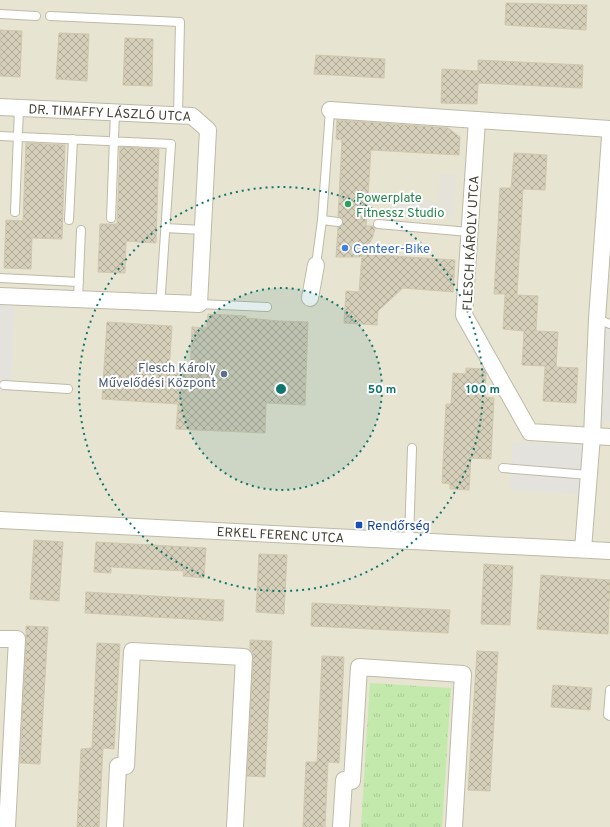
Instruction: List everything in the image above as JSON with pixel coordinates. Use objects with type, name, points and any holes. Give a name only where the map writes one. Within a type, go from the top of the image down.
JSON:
[{"type":"street","name":"DR. TIMAFFY LÁSZLÓ UTCA","points":[[0,107],[192,116],[208,130],[199,304]]},
{"type":"street","points":[[330,110],[610,129]]},
{"type":"street","name":"FLESCH KÁROLY UTCA","points":[[477,120],[464,315],[530,432],[592,436]]},
{"type":"street","points":[[583,549],[603,321],[610,137]]},
{"type":"street","points":[[310,298],[316,266]]},
{"type":"street","points":[[0,296],[199,304]]},
{"type":"street","points":[[592,436],[610,437]]},
{"type":"street","name":"ERKEL FERENC UTCA","points":[[0,520],[610,551]]},
{"type":"street","points":[[0,639],[17,639],[7,827]]},
{"type":"street","points":[[115,827],[118,766],[126,766],[132,651],[244,657],[235,827]]},
{"type":"street","points":[[341,827],[344,780],[352,781],[360,667],[464,674],[454,827]]},
{"type":"lane","points":[[0,14],[36,16]]},
{"type":"lane","points":[[50,16],[180,22],[178,115]]},
{"type":"lane","points":[[15,212],[19,108]]},
{"type":"lane","points":[[316,266],[322,220],[330,110]]},
{"type":"lane","points":[[111,218],[115,112]]},
{"type":"lane","points":[[0,136],[171,144],[161,293]]},
{"type":"lane","points":[[69,220],[73,139]]},
{"type":"lane","points":[[322,220],[338,222]]},
{"type":"lane","points":[[378,224],[469,232]]},
{"type":"lane","points":[[165,228],[203,230]]},
{"type":"lane","points":[[78,299],[81,230]]},
{"type":"lane","points":[[0,278],[79,282]]},
{"type":"lane","points":[[199,304],[267,307]]},
{"type":"lane","points":[[4,385],[68,389]]},
{"type":"lane","points":[[409,540],[412,448]]},
{"type":"lane","points":[[503,468],[589,474]]},
{"type":"lane","points":[[610,690],[608,715],[610,716]]},
{"type":"shaded area","points":[[0,0],[610,0],[610,827],[0,827]]},
{"type":"shaded area","points":[[441,174],[456,175],[453,217],[391,212],[392,197],[438,201]]},
{"type":"shaded area","points":[[0,304],[14,304],[11,392],[0,391]]},
{"type":"shaded area","points":[[610,322],[610,422],[602,422],[607,323]]},
{"type":"shaded area","points":[[513,442],[582,445],[579,494],[510,490]]},
{"type":"green space","points":[[370,683],[451,688],[442,827],[361,827]]},
{"type":"building","points":[[506,3],[587,5],[586,30],[505,25]]},
{"type":"building","points":[[0,30],[22,31],[20,77],[0,76]]},
{"type":"building","points":[[59,33],[89,34],[87,81],[56,79]]},
{"type":"building","points":[[125,38],[153,39],[152,86],[123,85]]},
{"type":"building","points":[[316,55],[385,59],[384,78],[314,74]]},
{"type":"building","points":[[478,60],[583,65],[582,88],[478,83],[477,104],[441,103],[442,69],[478,71]]},
{"type":"building","points":[[337,120],[448,128],[460,137],[459,155],[371,150],[366,226],[373,226],[375,229],[372,239],[360,257],[336,257],[338,227],[342,226],[343,222],[342,218],[338,216],[342,140],[336,139]]},
{"type":"building","points":[[26,143],[65,145],[62,239],[32,238],[31,269],[4,268],[6,220],[23,221]]},
{"type":"building","points":[[120,147],[159,149],[156,243],[126,241],[125,273],[98,272],[100,224],[117,224]]},
{"type":"building","points":[[514,153],[547,155],[545,190],[523,189],[517,295],[538,296],[536,331],[558,332],[556,367],[578,368],[576,403],[543,401],[545,366],[522,365],[524,331],[503,329],[505,294],[494,294],[500,188],[511,188]]},
{"type":"building","points":[[362,254],[455,260],[453,292],[403,288],[378,311],[377,325],[344,323],[346,291],[359,292]]},
{"type":"building","points":[[208,314],[246,316],[246,318],[279,321],[308,322],[305,405],[266,403],[265,433],[176,429],[178,404],[102,399],[107,322],[172,326],[169,373],[190,375],[192,327],[207,328]]},
{"type":"building","points":[[466,368],[484,369],[486,373],[485,397],[494,398],[491,459],[471,458],[469,490],[450,489],[450,484],[442,483],[446,404],[451,404],[453,373],[466,374]]},
{"type":"building","points":[[34,540],[63,542],[59,601],[30,599]]},
{"type":"building","points":[[96,542],[206,548],[204,578],[183,576],[184,571],[111,567],[111,573],[94,572]]},
{"type":"building","points":[[259,554],[287,555],[284,614],[256,612]]},
{"type":"building","points":[[484,564],[513,566],[510,625],[481,624]]},
{"type":"building","points":[[541,575],[610,580],[608,634],[537,629]]},
{"type":"building","points":[[86,592],[224,600],[223,621],[85,613]]},
{"type":"building","points":[[312,603],[450,610],[448,633],[311,626]]},
{"type":"building","points":[[26,626],[48,627],[40,764],[20,763]]},
{"type":"building","points":[[250,640],[272,641],[265,777],[247,776],[253,658],[253,653],[250,649]]},
{"type":"building","points":[[97,643],[120,644],[114,749],[103,748],[99,827],[77,827],[81,749],[92,748]]},
{"type":"building","points":[[477,651],[498,652],[490,791],[468,790]]},
{"type":"building","points":[[322,656],[344,657],[339,763],[328,762],[325,827],[303,827],[306,762],[317,762]]},
{"type":"building","points":[[553,685],[592,688],[590,710],[551,707]]},
{"type":"place","name":"Powerplate Fitnessz Studio","points":[[348,204]]},
{"type":"place","name":"Centeer-Bike","points":[[345,248]]},
{"type":"place","name":"Flesch Károly Művelődési Központ","points":[[224,374]]},
{"type":"place","name":"Rendőrség","points":[[359,525]]}]
